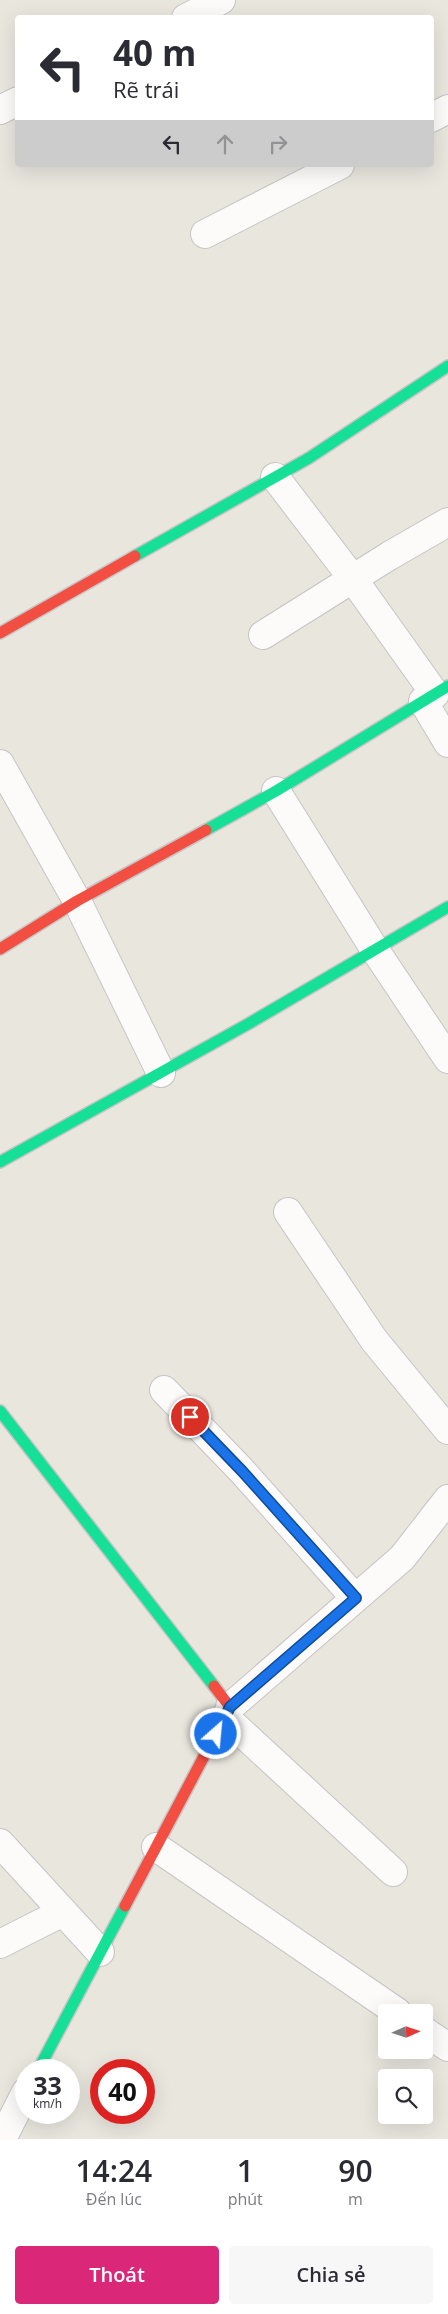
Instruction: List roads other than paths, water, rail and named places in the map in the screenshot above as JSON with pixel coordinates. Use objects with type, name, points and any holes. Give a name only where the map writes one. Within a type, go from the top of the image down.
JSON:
[{"type":"street","points":[[192,15],[221,0]]},
{"type":"street","points":[[0,110],[15,103]]},
{"type":"street","points":[[434,116],[448,109]]},
{"type":"street","points":[[205,234],[336,167]]},
{"type":"street","points":[[0,633],[309,458],[448,366]]},
{"type":"street","points":[[275,477],[353,579],[435,694],[448,743]]},
{"type":"street","points":[[263,635],[448,522]]},
{"type":"street","points":[[0,949],[77,901],[276,791],[435,694]]},
{"type":"street","points":[[0,764],[77,901],[161,1073]]},
{"type":"street","points":[[276,791],[375,950],[448,1059]]},
{"type":"street","points":[[0,1162],[161,1073],[448,907]]},
{"type":"street","points":[[288,1212],[374,1340],[448,1430]]},
{"type":"street","points":[[164,1390],[242,1471],[356,1598]]},
{"type":"street","points":[[0,1411],[227,1712],[393,1872]]},
{"type":"street","points":[[44,2059],[227,1712],[402,1558],[448,1499]]},
{"type":"street","points":[[0,1843],[100,1952]]},
{"type":"street","points":[[156,1847],[385,2004]]},
{"type":"street","points":[[0,1944],[63,1912]]},
{"type":"street","points":[[433,2037],[448,2047]]},
{"type":"street","points":[[10,2136],[15,2122]]}]
